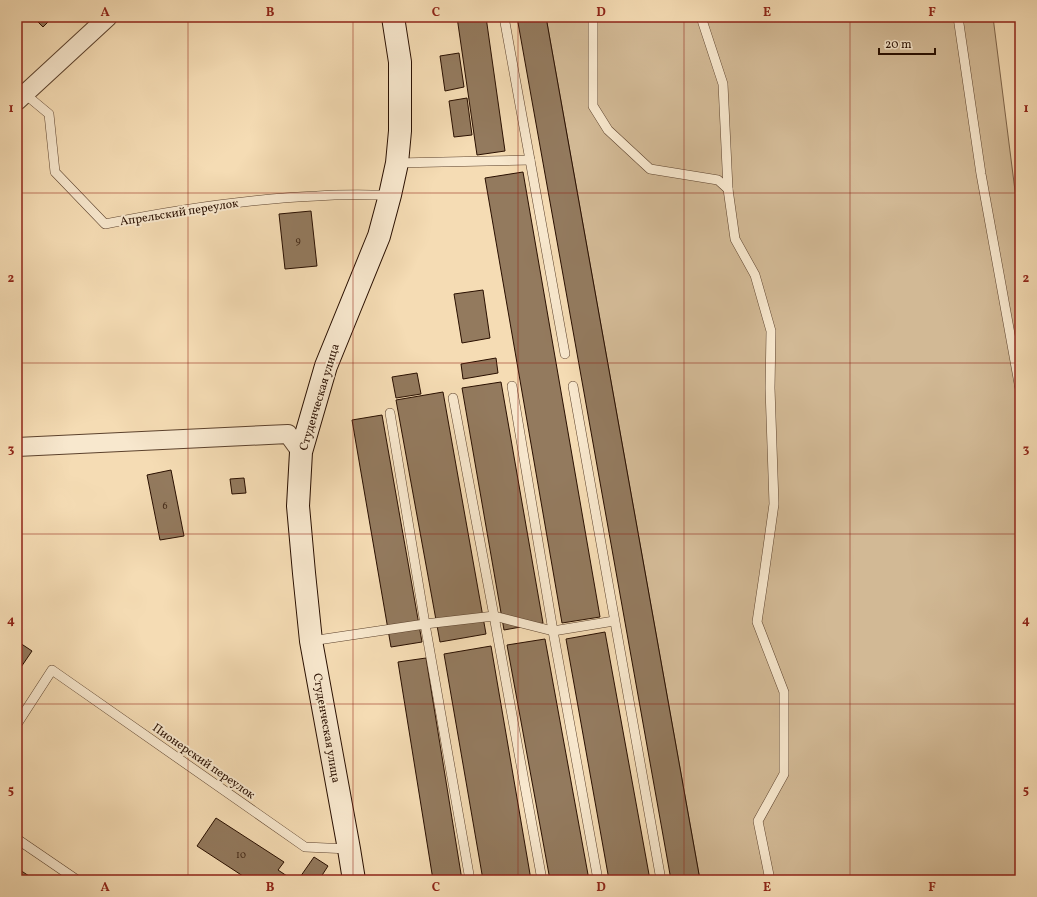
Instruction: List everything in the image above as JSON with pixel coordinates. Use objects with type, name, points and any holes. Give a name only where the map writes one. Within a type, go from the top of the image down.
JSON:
[{"type":"main road","name":"Студенческая улица","points":[[354,880],[311,642],[298,506],[302,452],[326,366],[379,236],[397,163],[400,131],[400,62],[393,17]]},
{"type":"street","points":[[21,98],[108,17]]},
{"type":"street","points":[[17,447],[288,434],[302,452]]},
{"type":"lane","points":[[504,17],[565,354]]},
{"type":"lane","points":[[593,17],[592,106],[608,130],[650,169],[718,180],[728,189]]},
{"type":"lane","points":[[700,17],[723,84],[728,189],[735,240],[755,275],[771,331],[770,388],[774,504],[757,622],[784,692],[784,774],[758,821],[770,880]]},
{"type":"lane","points":[[958,17],[981,174],[1020,389]]},
{"type":"lane","name":"Апрельский переулок","points":[[21,98],[49,114],[55,172],[105,224],[160,213],[223,204],[317,196],[390,195]]},
{"type":"lane","points":[[397,163],[530,160]]},
{"type":"lane","points":[[512,386],[553,631],[598,880]]},
{"type":"lane","points":[[573,386],[661,880]]},
{"type":"lane","points":[[453,398],[542,880]]},
{"type":"lane","points":[[390,413],[470,880]]},
{"type":"lane","points":[[311,642],[426,624],[494,616],[553,631],[614,621]]},
{"type":"lane","name":"Пионерский переулок","points":[[17,724],[52,670],[305,847],[349,849]]},
{"type":"lane","points":[[17,839],[77,880]]},
{"type":"shaded area","points":[[546,17],[993,17],[1020,230],[1020,880],[700,880]]},
{"type":"building","points":[[33,17],[53,17],[43,27]]},
{"type":"building","points":[[457,17],[486,17],[505,151],[477,155]]},
{"type":"building","points":[[517,17],[546,17],[700,880],[671,880]]},
{"type":"building","points":[[459,53],[464,87],[445,91],[440,56]]},
{"type":"building","points":[[467,98],[472,135],[454,137],[449,101]]},
{"type":"building","points":[[523,172],[600,617],[562,623],[485,178]]},
{"type":"building","points":[[311,211],[317,266],[285,269],[279,214]]},
{"type":"building","points":[[483,290],[490,338],[462,343],[454,294]]},
{"type":"building","points":[[496,358],[498,373],[463,379],[461,364]]},
{"type":"building","points":[[417,373],[421,394],[396,398],[392,377]]},
{"type":"building","points":[[501,382],[543,623],[504,630],[462,388]]},
{"type":"building","points":[[443,392],[486,634],[440,642],[396,400]]},
{"type":"building","points":[[382,415],[422,642],[391,647],[352,420]]},
{"type":"building","points":[[171,470],[184,536],[160,540],[147,475]]},
{"type":"building","points":[[244,478],[246,493],[232,494],[230,479]]},
{"type":"building","points":[[605,632],[650,880],[609,880],[566,639]]},
{"type":"building","points":[[545,639],[589,880],[550,880],[507,645]]},
{"type":"building","points":[[17,641],[32,651],[17,673]]},
{"type":"building","points":[[491,646],[531,880],[483,880],[444,654]]},
{"type":"building","points":[[426,658],[462,880],[433,880],[398,662]]},
{"type":"building","points":[[216,818],[284,862],[278,870],[293,880],[249,880],[197,846]]},
{"type":"building","points":[[314,857],[328,866],[319,880],[298,880]]},
{"type":"building","points":[[17,868],[35,880],[17,880]]}]
